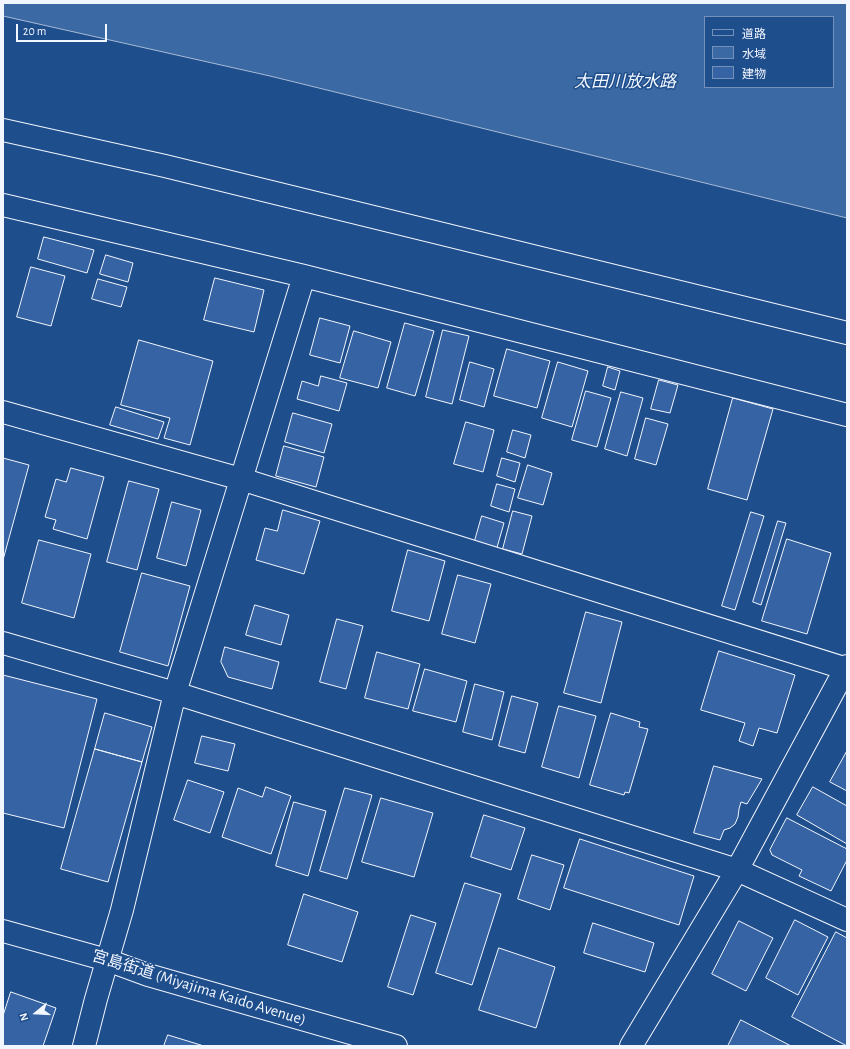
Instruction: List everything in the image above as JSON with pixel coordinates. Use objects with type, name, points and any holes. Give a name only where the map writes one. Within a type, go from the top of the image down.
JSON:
[{"type":"street","points":[[3,130],[180,170],[847,333]]},
{"type":"street","points":[[3,205],[304,276],[847,415]]},
{"type":"street","points":[[84,1046],[122,910],[175,693],[304,276]]},
{"type":"street","points":[[3,412],[241,479],[847,668],[737,870],[631,1046]]},
{"type":"street","points":[[3,643],[175,693],[737,870],[847,920]]},
{"type":"street","name":"宮島街道 (Miyajima Kaido Avenue)","points":[[3,931],[107,960],[148,975],[396,1046]]},
{"type":"water","name":"太田川放水路","points":[[3,3],[847,3],[847,218],[270,76],[3,16]]},
{"type":"building","points":[[44,237],[94,250],[87,273],[38,259]]},
{"type":"building","points":[[106,255],[133,263],[128,282],[100,274]]},
{"type":"building","points":[[31,267],[65,276],[51,326],[17,317]]},
{"type":"building","points":[[215,278],[264,290],[254,332],[204,320]]},
{"type":"building","points":[[98,279],[127,287],[121,307],[92,299]]},
{"type":"building","points":[[320,318],[350,326],[340,363],[310,355]]},
{"type":"building","points":[[405,323],[434,331],[415,396],[387,388]]},
{"type":"building","points":[[443,330],[469,336],[452,404],[426,397]]},
{"type":"building","points":[[354,331],[391,342],[378,388],[340,378]]},
{"type":"building","points":[[139,340],[213,361],[190,445],[164,438],[170,418],[121,405]]},
{"type":"building","points":[[507,349],[550,361],[537,408],[494,396]]},
{"type":"building","points":[[470,362],[494,369],[484,407],[460,400]]},
{"type":"building","points":[[558,362],[588,371],[572,427],[542,418]]},
{"type":"building","points":[[608,367],[620,371],[615,390],[603,386]]},
{"type":"building","points":[[321,376],[347,383],[339,411],[297,399],[302,381],[318,386]]},
{"type":"building","points":[[659,380],[678,385],[670,413],[651,409]]},
{"type":"building","points":[[586,391],[611,398],[597,447],[572,440]]},
{"type":"building","points":[[621,392],[643,398],[627,456],[605,449]]},
{"type":"building","points":[[733,398],[773,409],[747,500],[708,489]]},
{"type":"building","points":[[116,407],[164,422],[158,439],[110,425]]},
{"type":"building","points":[[293,413],[332,424],[324,453],[285,442]]},
{"type":"building","points":[[646,418],[668,424],[656,465],[635,459]]},
{"type":"building","points":[[466,422],[494,430],[483,472],[454,464]]},
{"type":"building","points":[[513,430],[531,435],[525,458],[507,452]]},
{"type":"building","points":[[284,446],[324,457],[316,487],[276,476]]},
{"type":"building","points":[[3,458],[29,465],[3,560]]},
{"type":"building","points":[[502,458],[520,463],[515,482],[497,476]]},
{"type":"building","points":[[528,465],[552,473],[543,505],[518,498]]},
{"type":"building","points":[[71,468],[104,477],[87,539],[53,529],[56,520],[45,517],[56,479],[66,482]]},
{"type":"building","points":[[129,481],[159,489],[137,570],[107,562]]},
{"type":"building","points":[[497,484],[515,489],[509,512],[491,506]]},
{"type":"building","points":[[172,502],[201,510],[186,566],[157,558]]},
{"type":"building","points":[[283,510],[320,521],[304,574],[256,560],[265,528],[277,531]]},
{"type":"building","points":[[513,511],[532,516],[522,554],[503,549]]},
{"type":"building","points":[[751,512],[764,516],[735,610],[722,606]]},
{"type":"building","points":[[482,516],[504,523],[496,551],[474,544]]},
{"type":"building","points":[[778,521],[786,523],[761,605],[753,602]]},
{"type":"building","points":[[787,539],[831,553],[807,634],[762,621]]},
{"type":"building","points":[[39,540],[91,554],[74,618],[22,603]]},
{"type":"building","points":[[408,550],[445,561],[429,621],[392,611]]},
{"type":"building","points":[[142,573],[190,586],[168,666],[120,652]]},
{"type":"building","points":[[458,575],[491,584],[475,643],[442,634]]},
{"type":"building","points":[[255,605],[289,615],[281,645],[246,635]]},
{"type":"building","points":[[586,612],[622,622],[601,703],[564,693]]},
{"type":"building","points":[[337,619],[363,626],[346,689],[320,682]]},
{"type":"building","points":[[225,647],[279,662],[272,689],[228,677],[221,662]]},
{"type":"building","points":[[719,651],[795,675],[777,733],[759,728],[753,746],[739,741],[745,723],[701,710]]},
{"type":"building","points":[[377,652],[420,664],[408,709],[365,698]]},
{"type":"building","points":[[425,669],[467,681],[456,722],[413,711]]},
{"type":"building","points":[[3,675],[97,699],[64,828],[3,813]]},
{"type":"building","points":[[475,684],[504,692],[492,740],[463,732]]},
{"type":"building","points":[[512,696],[538,703],[525,753],[499,746]]},
{"type":"building","points":[[559,706],[596,716],[579,778],[542,767]]},
{"type":"building","points":[[105,713],[152,727],[142,762],[95,749]]},
{"type":"building","points":[[611,713],[640,722],[639,727],[648,729],[629,793],[625,792],[624,795],[590,785]]},
{"type":"building","points":[[202,736],[235,744],[228,771],[195,763]]},
{"type":"building","points":[[95,749],[142,762],[108,882],[61,869]]},
{"type":"building","points":[[847,751],[847,791],[830,782]]},
{"type":"building","points":[[714,766],[762,779],[747,804],[741,802],[735,824],[724,830],[720,840],[694,833]]},
{"type":"building","points":[[188,780],[224,792],[210,833],[174,820]]},
{"type":"building","points":[[266,787],[291,796],[271,854],[222,837],[238,788],[262,797]]},
{"type":"building","points":[[813,787],[847,806],[847,844],[797,815]]},
{"type":"building","points":[[345,788],[372,795],[347,879],[320,871]]},
{"type":"building","points":[[381,798],[433,813],[414,877],[362,862]]},
{"type":"building","points":[[294,802],[326,811],[308,876],[276,866]]},
{"type":"building","points":[[484,815],[525,828],[511,870],[471,857]]},
{"type":"building","points":[[787,818],[847,849],[847,860],[831,891],[799,876],[802,870],[772,855],[770,850]]},
{"type":"building","points":[[580,839],[694,876],[679,925],[564,888]]},
{"type":"building","points":[[532,855],[564,865],[550,910],[518,899]]},
{"type":"building","points":[[465,883],[501,894],[472,985],[436,973]]},
{"type":"building","points":[[304,894],[358,912],[342,962],[288,945]]},
{"type":"building","points":[[411,915],[436,923],[413,995],[388,987]]},
{"type":"building","points":[[795,920],[828,937],[798,995],[766,978]]},
{"type":"building","points":[[739,921],[773,938],[746,991],[712,974]]},
{"type":"building","points":[[593,923],[654,943],[645,972],[584,953]]},
{"type":"building","points":[[836,932],[847,938],[847,1046],[792,1017]]},
{"type":"building","points":[[499,948],[555,967],[536,1028],[479,1010]]},
{"type":"building","points":[[11,992],[56,1008],[43,1046],[3,1046],[3,1016]]},
{"type":"building","points":[[741,1020],[791,1046],[728,1046]]},
{"type":"building","points":[[168,1035],[204,1046],[164,1046]]}]
